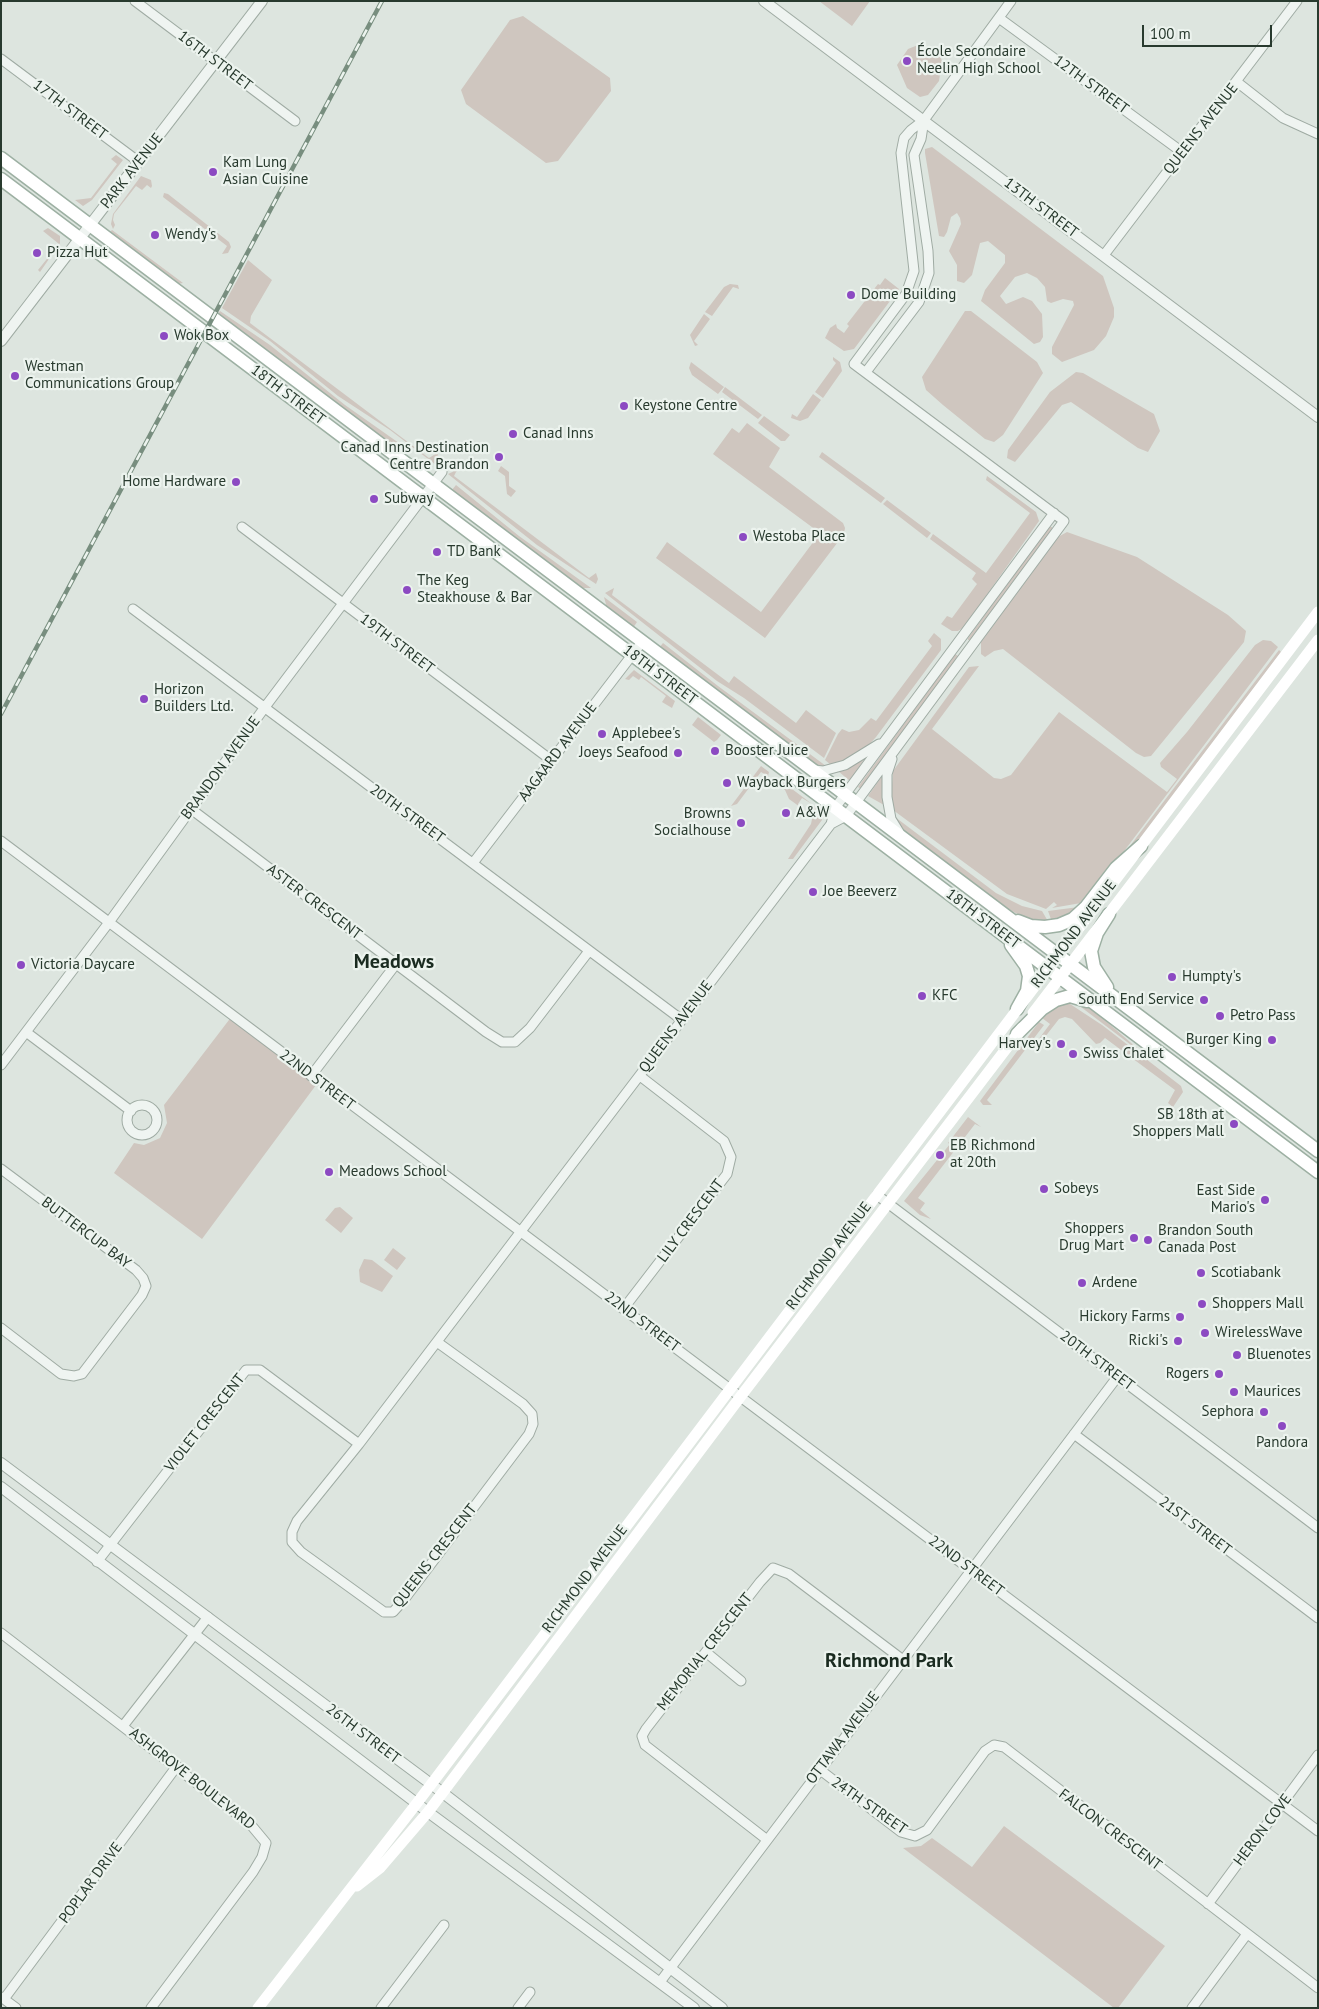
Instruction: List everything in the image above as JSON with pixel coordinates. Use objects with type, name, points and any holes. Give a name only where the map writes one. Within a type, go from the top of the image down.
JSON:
[{"type":"main road","name":"18TH STREET","points":[[1,158],[1318,1151]]},
{"type":"main road","name":"18TH STREET","points":[[1,179],[1318,1172]]},
{"type":"main road","name":"RICHMOND AVENUE","points":[[258,2008],[416,1803],[1318,612]]},
{"type":"main road","name":"RICHMOND AVENUE","points":[[340,1900],[380,1868],[443,1793],[741,1396],[1318,640]]},
{"type":"main road","points":[[1000,912],[1037,927],[1066,923],[1080,914],[1116,868],[1141,846]]},
{"type":"main road","points":[[1109,914],[1093,944],[1092,963],[1100,978],[1130,1010]]},
{"type":"main road","points":[[1000,932],[1024,963],[1028,972],[1029,985],[1017,1009]]},
{"type":"main road","points":[[1017,1034],[1042,1009],[1061,998],[1077,997],[1098,1006]]},
{"type":"street","name":"16TH STREET","points":[[135,1],[295,121]]},
{"type":"street","name":"PARK AVENUE","points":[[2,339],[262,1]]},
{"type":"street","name":"13TH STREET","points":[[764,1],[1318,417]]},
{"type":"street","points":[[831,824],[846,816],[856,804],[1064,521],[854,364],[906,294],[911,284],[913,258],[901,153],[904,138],[924,120],[1011,1]]},
{"type":"street","name":"QUEENS AVENUE","points":[[1104,255],[1297,1]]},
{"type":"street","name":"12TH STREET","points":[[999,18],[1182,152]]},
{"type":"street","name":"17TH STREET","points":[[1,59],[139,162]]},
{"type":"street","points":[[1237,82],[1283,118],[1318,134]]},
{"type":"street","points":[[866,372],[919,302],[929,273],[928,251],[914,155],[921,139],[924,120]]},
{"type":"street","name":"BRANDON AVENUE","points":[[1,1065],[110,921],[265,707],[442,472]]},
{"type":"street","points":[[831,824],[836,808],[845,795],[1054,514]]},
{"type":"street","name":"19TH STREET","points":[[242,527],[552,760]]},
{"type":"street","name":"20TH STREET","points":[[133,609],[682,1020]]},
{"type":"street","name":"AAGAARD AVENUE","points":[[473,863],[642,642]]},
{"type":"street","points":[[1291,647],[1304,658]]},
{"type":"street","points":[[805,765],[819,772],[838,768],[861,757],[889,736]]},
{"type":"street","points":[[901,742],[888,774],[887,804],[896,828],[913,846]]},
{"type":"street","name":"ASTER CRESCENT","points":[[191,809],[486,1032],[502,1042],[515,1042],[530,1028],[588,951]]},
{"type":"street","name":"QUEENS AVENUE","points":[[522,1232],[831,824]]},
{"type":"street","name":"22ND STREET","points":[[1,841],[110,921],[311,1076],[730,1387],[1318,1831]]},
{"type":"street","points":[[311,1076],[396,964]]},
{"type":"street","points":[[26,1032],[131,1111]]},
{"type":"street","name":"LILY CRESCENT","points":[[624,1308],[727,1174],[732,1157],[724,1141],[640,1076]]},
{"type":"street","name":"BUTTERCUP BAY","points":[[1,1169],[136,1270],[143,1278],[146,1286],[142,1295],[82,1374],[74,1376],[61,1374],[1,1328]]},
{"type":"street","name":"20TH STREET","points":[[877,1194],[1318,1528]]},
{"type":"street","name":"QUEENS CRESCENT","points":[[437,1342],[523,1404],[532,1414],[532,1424],[529,1434],[403,1601],[393,1612],[384,1612],[370,1604],[300,1552],[292,1542],[292,1532],[297,1521],[359,1444],[437,1342],[522,1232]]},
{"type":"street","name":"VIOLET CRESCENT","points":[[97,1562],[246,1370],[260,1370],[359,1444]]},
{"type":"street","name":"OTTAWA AVENUE","points":[[660,1982],[818,1769],[972,1570],[1118,1376]]},
{"type":"street","name":"21ST STREET","points":[[1074,1434],[1318,1618]]},
{"type":"street","name":"26TH STREET","points":[[1,1464],[443,1793],[722,2008]]},
{"type":"street","name":"26TH STREET","points":[[1,1487],[97,1562],[416,1803],[694,2008]]},
{"type":"street","name":"MEMORIAL CRESCENT","points":[[766,1839],[645,1745],[642,1736],[646,1728],[773,1568],[789,1574],[903,1660]]},
{"type":"street","points":[[123,1726],[208,1617]]},
{"type":"street","name":"ASHGROVE BOULEVARD","points":[[1,1633],[177,1766],[250,1824],[266,1843],[262,1857],[253,1872],[151,2008]]},
{"type":"street","points":[[707,1652],[741,1681]]},
{"type":"street","name":"FALCON CRESCENT","points":[[921,1834],[927,1830],[985,1751],[994,1745],[1004,1747],[1012,1756],[1318,1988]]},
{"type":"street","name":"HERON COVE","points":[[1208,1904],[1318,1755]]},
{"type":"street","name":"POPLAR DRIVE","points":[[3,1998],[177,1766]]},
{"type":"street","name":"24TH STREET","points":[[818,1769],[901,1832],[909,1835],[921,1834]]},
{"type":"street","points":[[381,2008],[444,1925]]},
{"type":"street","points":[[1192,2008],[1247,1934]]},
{"type":"street","points":[[518,2008],[530,1992]]},
{"type":"street","points":[[3,1998],[16,2008]]},
{"type":"shaded area","points":[[819,1],[870,1],[852,26]]},
{"type":"shaded area","points":[[523,16],[610,78],[611,91],[558,161],[546,163],[466,104],[461,90],[510,20]]},
{"type":"shaded area","points":[[918,45],[928,47],[939,54],[942,61],[939,81],[928,95],[920,97],[907,88],[897,65],[908,49]]},
{"type":"shaded area","points":[[932,147],[1103,276],[1114,308],[1114,317],[1106,336],[1094,350],[1062,362],[1052,354],[1052,347],[1074,305],[1073,301],[1063,299],[1051,303],[1047,301],[1045,287],[1037,278],[1027,273],[1015,277],[1000,296],[1006,304],[1023,297],[1032,301],[1042,314],[1043,337],[1040,342],[1034,344],[981,301],[985,290],[1005,263],[1005,255],[988,241],[980,243],[972,275],[964,283],[957,281],[957,265],[949,251],[961,224],[960,218],[957,213],[951,217],[944,237],[939,236],[925,153],[925,149]]},
{"type":"shaded area","points":[[116,155],[123,160],[92,200],[83,206],[75,200],[91,198],[117,164],[111,159]]},
{"type":"shaded area","points":[[141,176],[151,180],[151,188],[147,185],[142,190],[136,186],[114,214],[113,220],[115,225],[113,229],[111,224],[113,214]]},
{"type":"shaded area","points":[[164,193],[168,194],[229,242],[231,247],[228,253],[222,254],[227,246],[163,197]]},
{"type":"shaded area","points":[[48,228],[60,236],[60,243],[40,272],[38,270],[59,244],[43,231]]},
{"type":"shaded area","points":[[112,230],[183,283],[177,284],[110,232]]},
{"type":"shaded area","points":[[248,260],[272,280],[251,316],[250,323],[429,458],[437,453],[440,459],[436,465],[390,430],[338,396],[270,341],[222,308]]},
{"type":"shaded area","points":[[885,278],[899,289],[854,349],[844,351],[825,338],[830,328],[836,324],[837,328],[844,333],[849,326],[847,324],[878,284],[880,285]]},
{"type":"shaded area","points":[[730,284],[738,285],[739,289],[733,287],[712,316],[705,312],[724,287]]},
{"type":"shaded area","points":[[220,311],[270,345],[345,405],[406,448],[404,450],[381,437],[218,314]]},
{"type":"shaded area","points":[[965,311],[971,311],[1037,362],[1043,373],[1003,435],[994,442],[985,439],[926,390],[922,377]]},
{"type":"shaded area","points":[[704,314],[710,319],[694,341],[698,345],[695,346],[690,335]]},
{"type":"shaded area","points":[[833,357],[840,362],[842,371],[823,398],[815,392],[836,363]]},
{"type":"shaded area","points":[[691,362],[724,387],[718,394],[692,375],[689,368]]},
{"type":"shaded area","points":[[1076,372],[1083,373],[1154,414],[1160,431],[1148,452],[1138,448],[1071,402],[1062,405],[1015,462],[1007,458],[1008,450],[1050,392]]},
{"type":"shaded area","points":[[725,387],[762,415],[758,419],[722,392]]},
{"type":"shaded area","points":[[813,394],[821,400],[808,418],[800,421],[791,418],[792,414],[797,417]]},
{"type":"shaded area","points":[[764,416],[790,435],[785,441],[781,441],[758,423]]},
{"type":"shaded area","points":[[747,423],[780,448],[769,467],[843,523],[845,528],[844,534],[765,638],[656,558],[667,542],[761,612],[820,533],[713,454],[732,428],[739,433]]},
{"type":"shaded area","points":[[822,452],[885,498],[881,503],[819,457]]},
{"type":"shaded area","points":[[501,466],[509,472],[509,486],[516,491],[511,497],[507,494],[505,476],[498,471]]},
{"type":"shaded area","points":[[457,470],[454,476],[589,578],[596,573],[598,579],[596,584],[537,545],[448,474]]},
{"type":"shaded area","points":[[987,476],[1036,512],[1039,521],[964,627],[958,631],[952,631],[941,624],[947,616],[952,618],[977,584],[972,579],[976,573],[930,539],[933,534],[986,573],[1030,513],[986,480]]},
{"type":"shaded area","points":[[456,485],[519,536],[591,588],[581,588],[451,491]]},
{"type":"shaded area","points":[[887,500],[931,533],[927,538],[883,504]]},
{"type":"shaded area","points":[[1049,527],[1052,527],[1052,530],[971,640],[968,640],[968,638]]},
{"type":"shaded area","points":[[1067,532],[1137,557],[1228,615],[1246,631],[1244,642],[1151,756],[1144,757],[1136,753],[1003,649],[994,651],[985,657],[981,654],[981,642],[1058,537]]},
{"type":"shaded area","points":[[614,588],[612,595],[729,683],[734,676],[796,723],[806,710],[836,733],[824,758],[744,698],[717,681],[605,593]]},
{"type":"shaded area","points":[[604,597],[637,622],[633,628],[607,608]]},
{"type":"shaded area","points":[[934,633],[941,639],[941,650],[876,737],[868,746],[844,761],[831,765],[825,760],[838,734],[842,729],[849,732],[859,730],[871,718],[876,721],[932,646],[928,641]]},
{"type":"shaded area","points":[[1263,640],[1271,641],[1278,647],[1094,891],[1081,903],[1052,908],[1057,905],[1054,902],[1046,909],[1007,894],[893,810],[891,799],[893,771],[969,667],[979,666],[932,729],[994,778],[1001,779],[1011,775],[1059,712],[1167,792],[1177,779],[1161,767],[1160,763],[1187,732],[1255,645]]},
{"type":"shaded area","points":[[663,643],[826,766],[819,767],[659,648]]},
{"type":"shaded area","points":[[1279,650],[1281,652],[1131,850],[1120,859]]},
{"type":"shaded area","points":[[955,654],[958,656],[861,789],[858,787]]},
{"type":"shaded area","points":[[634,670],[675,701],[672,708],[662,702],[666,696],[641,677],[639,680],[633,676],[629,680],[625,679]]},
{"type":"shaded area","points":[[698,717],[721,735],[717,740],[714,742],[692,725]]},
{"type":"shaded area","points":[[865,758],[850,781],[838,771],[851,766]]},
{"type":"shaded area","points":[[761,766],[769,772],[768,776],[761,772],[737,804],[731,806]]},
{"type":"shaded area","points":[[882,776],[884,776],[884,805],[868,796]]},
{"type":"shaded area","points":[[780,780],[812,804],[802,798],[798,804],[807,812],[789,799],[785,790],[777,784]]},
{"type":"shaded area","points":[[814,806],[822,812],[822,820],[793,859],[788,859],[811,824],[812,819],[808,813]]},
{"type":"shaded area","points":[[895,817],[996,893],[1022,906],[1042,911],[1049,923],[1027,919],[999,904],[907,834]]},
{"type":"shaded area","points":[[1079,907],[1081,909],[1052,922],[1048,911]]},
{"type":"shaded area","points":[[1067,1002],[1102,1025],[1181,1086],[1183,1092],[1173,1107],[1168,1103],[1175,1090],[1105,1038],[1096,1044],[1072,1019],[1065,1017],[1059,1019],[1041,1042],[1038,1040],[1050,1024],[1042,1018],[1053,1008]]},
{"type":"shaded area","points":[[1077,1004],[1091,1008],[1138,1049],[1135,1048]]},
{"type":"shaded area","points":[[232,1016],[319,1081],[202,1239],[114,1173],[134,1143],[144,1145],[160,1138],[167,1123],[164,1105]]},
{"type":"shaded area","points":[[1039,1022],[1044,1025],[987,1100],[992,1105],[983,1105],[980,1101]]},
{"type":"shaded area","points":[[968,1117],[981,1127],[975,1124],[918,1198],[925,1203],[920,1210],[931,1219],[920,1215],[904,1201],[950,1144],[948,1143]]},
{"type":"shaded area","points":[[340,1207],[353,1218],[341,1233],[325,1220],[335,1208]]},
{"type":"shaded area","points":[[393,1248],[406,1258],[397,1270],[384,1260]]},
{"type":"shaded area","points":[[364,1259],[372,1260],[393,1276],[382,1292],[360,1282],[359,1270]]},
{"type":"shaded area","points":[[1004,1826],[1165,1946],[1118,2008],[1114,2008],[903,1848],[921,1846],[932,1838],[972,1867]]},
{"type":"railway","points":[[1,714],[382,1]]},
{"type":"place","name":"École Secondaire Neelin High School","points":[[907,61]]},
{"type":"place","name":"Kam Lung Asian Cuisine","points":[[213,172]]},
{"type":"place","name":"Wendy's","points":[[155,235]]},
{"type":"place","name":"Pizza Hut","points":[[37,253]]},
{"type":"place","name":"Dome Building","points":[[851,295]]},
{"type":"place","name":"Wok Box","points":[[164,336]]},
{"type":"place","name":"Westman Communications Group","points":[[15,376]]},
{"type":"place","name":"Keystone Centre","points":[[624,406]]},
{"type":"place","name":"Canad Inns","points":[[513,434]]},
{"type":"place","name":"Canad Inns Destination Centre Brandon","points":[[499,457]]},
{"type":"place","name":"Home Hardware","points":[[236,482]]},
{"type":"place","name":"Subway","points":[[374,499]]},
{"type":"place","name":"Westoba Place","points":[[743,537]]},
{"type":"place","name":"TD Bank","points":[[437,552]]},
{"type":"place","name":"The Keg Steakhouse & Bar","points":[[407,590]]},
{"type":"place","name":"Horizon Builders Ltd.","points":[[144,699]]},
{"type":"place","name":"Applebee's","points":[[602,734]]},
{"type":"place","name":"Booster Juice","points":[[715,751]]},
{"type":"place","name":"Joeys Seafood","points":[[678,753]]},
{"type":"place","name":"Wayback Burgers","points":[[727,783]]},
{"type":"place","name":"A&W","points":[[786,813]]},
{"type":"place","name":"Browns Socialhouse","points":[[741,823]]},
{"type":"place","name":"Joe Beeverz","points":[[813,892]]},
{"type":"place","name":"Victoria Daycare","points":[[21,965]]},
{"type":"place","name":"Humpty's","points":[[1172,977]]},
{"type":"place","name":"KFC","points":[[922,996]]},
{"type":"place","name":"South End Service","points":[[1204,1000]]},
{"type":"place","name":"Petro Pass","points":[[1220,1016]]},
{"type":"place","name":"Burger King","points":[[1272,1040]]},
{"type":"place","name":"Harvey's","points":[[1061,1044]]},
{"type":"place","name":"Swiss Chalet","points":[[1073,1054]]},
{"type":"place","name":"SB 18th at Shoppers Mall","points":[[1234,1124]]},
{"type":"place","name":"EB Richmond at 20th","points":[[940,1155]]},
{"type":"place","name":"Meadows School","points":[[329,1172]]},
{"type":"place","name":"Sobeys","points":[[1044,1189]]},
{"type":"place","name":"East Side Mario's","points":[[1265,1200]]},
{"type":"place","name":"Shoppers Drug Mart","points":[[1134,1238]]},
{"type":"place","name":"Brandon South Canada Post","points":[[1148,1240]]},
{"type":"place","name":"Scotiabank","points":[[1201,1273]]},
{"type":"place","name":"Ardene","points":[[1082,1283]]},
{"type":"place","name":"Shoppers Mall","points":[[1202,1304]]},
{"type":"place","name":"Hickory Farms","points":[[1180,1317]]},
{"type":"place","name":"WirelessWave","points":[[1205,1333]]},
{"type":"place","name":"Ricki's","points":[[1178,1341]]},
{"type":"place","name":"Bluenotes","points":[[1237,1355]]},
{"type":"place","name":"Rogers","points":[[1219,1374]]},
{"type":"place","name":"Maurices","points":[[1234,1392]]},
{"type":"place","name":"Sephora","points":[[1264,1412]]},
{"type":"place","name":"Pandora","points":[[1282,1426]]},
{"type":"district","name":"Meadows","points":[[394,962]]},
{"type":"district","name":"Richmond Park","points":[[889,1661]]}]
